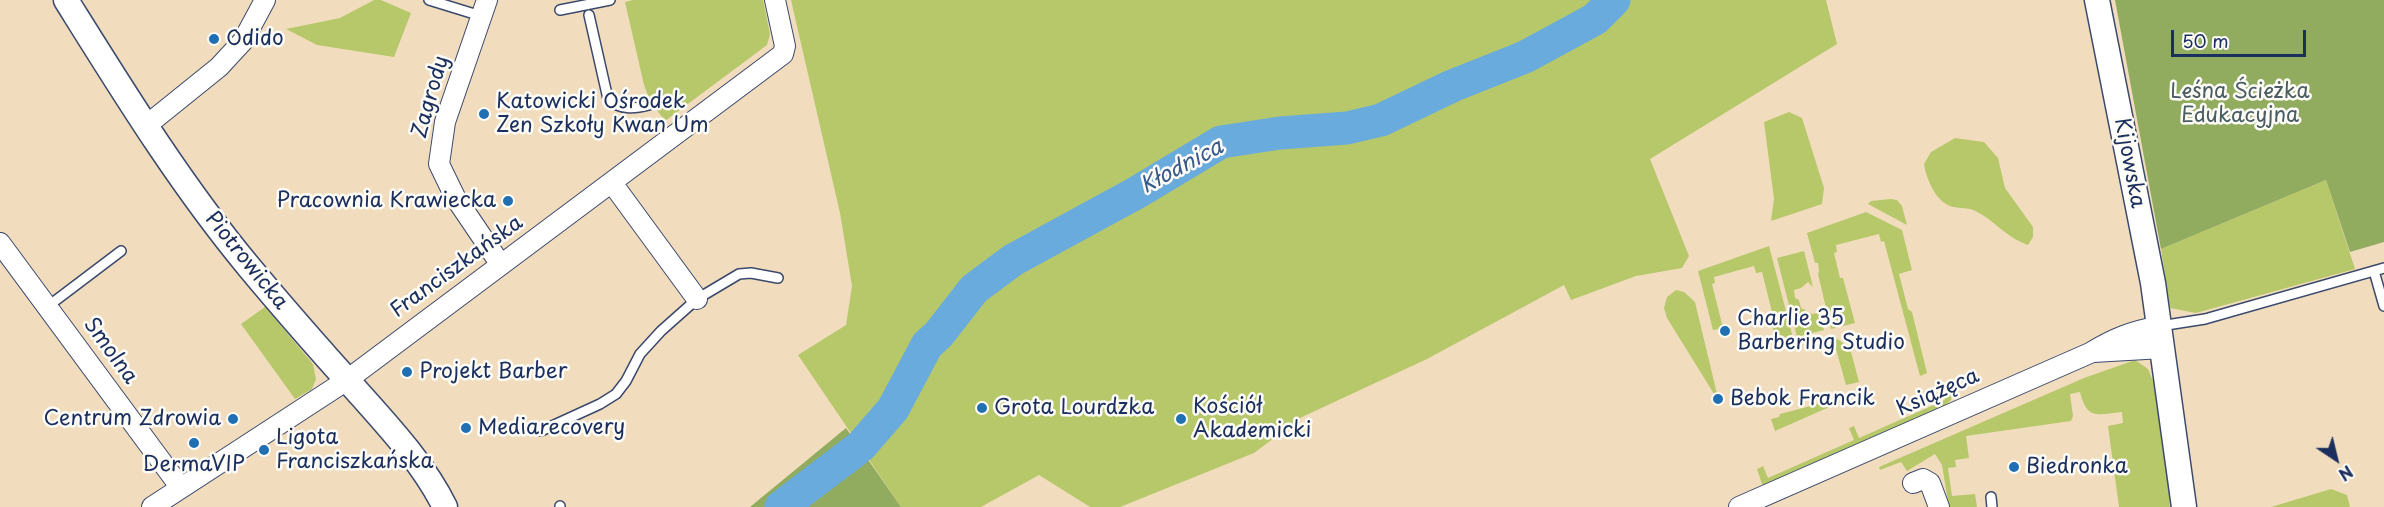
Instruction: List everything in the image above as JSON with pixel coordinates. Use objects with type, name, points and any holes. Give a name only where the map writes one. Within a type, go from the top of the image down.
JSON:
[{"type":"street","name":"Piotrowicka","points":[[66,0],[147,125],[225,237],[408,450],[430,480],[445,507]]},
{"type":"street","points":[[147,125],[219,67],[243,41],[265,0]]},
{"type":"street","name":"Franciszkańska","points":[[152,507],[347,380],[612,183],[784,50],[776,0]]},
{"type":"street","name":"Kijowska","points":[[2097,0],[2161,337],[2184,507]]},
{"type":"street","name":"Zagrody","points":[[484,8],[445,122],[439,164],[455,197],[501,265]]},
{"type":"street","points":[[612,183],[697,299]]},
{"type":"street","name":"Smolna","points":[[0,243],[181,488]]},
{"type":"street","name":"Książęca","points":[[1739,507],[2091,352],[2132,331],[2161,337]]},
{"type":"street","points":[[1913,483],[1923,479],[1930,483],[1939,507]]},
{"type":"lane","points":[[429,0],[484,8]]},
{"type":"lane","points":[[560,10],[610,0]]},
{"type":"lane","points":[[589,15],[608,99],[615,106],[624,108],[649,105]]},
{"type":"lane","points":[[47,307],[121,251]]},
{"type":"lane","points":[[2161,337],[2205,319],[2379,269],[2384,306]]},
{"type":"lane","points":[[540,431],[600,404],[616,394],[626,381],[640,354],[661,331],[697,299],[740,274],[751,273],[778,278]]},
{"type":"lane","points":[[1991,496],[1992,507]]},
{"type":"green space","points":[[374,0],[381,0],[411,13],[394,57],[317,45],[286,29],[340,18]]},
{"type":"green space","points":[[633,0],[763,0],[770,34],[767,45],[665,121],[650,101],[644,85],[625,2]]},
{"type":"green space","points":[[791,0],[1826,0],[1837,44],[1650,159],[1689,256],[1682,268],[1636,276],[1571,300],[1564,285],[1427,359],[1302,417],[1254,453],[1120,507],[1090,507],[1039,475],[981,507],[901,507],[798,355],[846,325],[852,286],[840,213]]},
{"type":"green space","name":"Leśna Ścieżka Edukacyjna","points":[[2115,0],[2384,0],[2384,242],[2350,252],[2326,180],[2161,249]]},
{"type":"green space","points":[[1789,112],[1802,118],[1824,188],[1822,204],[1771,221],[1774,199],[1764,122]]},
{"type":"green space","points":[[1955,138],[1984,142],[1998,158],[2005,188],[2033,227],[2033,237],[2028,245],[2012,237],[1980,213],[1946,204],[1934,192],[1924,164],[1931,152]]},
{"type":"green space","points":[[2326,180],[2355,269],[2196,313],[2170,308],[2161,249]]},
{"type":"green space","points":[[1897,200],[1902,206],[1907,225],[1868,204],[1871,201]]},
{"type":"green space","points":[[1866,212],[1902,230],[1912,270],[1899,274],[1908,309],[1912,312],[1927,373],[1920,376],[1884,241],[1881,242],[1879,234],[1836,245],[1837,252],[1834,253],[1840,278],[1843,278],[1855,323],[1831,329],[1818,274],[1818,263],[1815,263],[1807,233]]},
{"type":"green space","points":[[1769,246],[1793,338],[1776,342],[1772,325],[1775,324],[1762,272],[1756,273],[1754,266],[1714,277],[1715,283],[1712,284],[1723,328],[1713,330],[1698,271]]},
{"type":"green space","points":[[1804,251],[1813,287],[1808,282],[1794,290],[1795,298],[1799,300],[1801,308],[1812,314],[1820,313],[1824,330],[1797,337],[1777,258]]},
{"type":"green space","points":[[1676,290],[1684,292],[1695,302],[1719,402],[1667,318],[1664,308],[1667,297]]},
{"type":"green space","points":[[265,307],[313,364],[316,379],[312,389],[295,399],[241,324]]},
{"type":"green space","points":[[1832,335],[1850,348],[1859,382],[1846,385]]},
{"type":"green space","points":[[2135,360],[2148,369],[2153,381],[2167,469],[2170,507],[2119,507],[2108,426],[2123,423],[2122,412],[2095,414],[2090,412],[2080,392],[2070,394],[2073,416],[2071,421],[1966,436],[1969,458],[1955,460],[1956,467],[1948,468],[1952,496],[1975,494],[1977,507],[1949,507],[1942,465],[1935,454],[1907,471],[1901,462],[1880,470],[1879,467],[2084,378]]},
{"type":"green space","points":[[1948,387],[1953,394],[1951,400],[1941,409],[1763,487],[1757,469],[1763,466],[1768,478],[1854,440],[1849,428],[1854,426],[1859,438],[1945,400],[1940,388]]},
{"type":"green space","points":[[1841,398],[1843,401],[1775,431],[1771,419],[1779,417],[1780,414]]},
{"type":"green space","points":[[846,428],[901,507],[750,507]]},
{"type":"green space","points":[[2331,489],[2347,495],[2350,507],[2271,507]]},
{"type":"waterway","name":"Kłodnica","points":[[861,446],[893,409],[927,345],[939,334],[974,289],[1013,260],[1136,193],[1221,142],[1280,133],[1347,128],[1381,120],[1452,86],[1525,57],[1595,19],[1614,0]]},
{"type":"waterway","name":"Kłodnica","points":[[781,507],[856,450]]},
{"type":"place","name":"Odido","points":[[214,39]]},
{"type":"place","name":"Katowicki Ośrodek Zen Szkoły Kwan Um","points":[[484,114]]},
{"type":"place","name":"Pracownia Krawiecka","points":[[508,201]]},
{"type":"place","name":"Charlie 35 Barbering Studio","points":[[1725,331]]},
{"type":"place","name":"Projekt Barber","points":[[407,372]]},
{"type":"place","name":"Bebok Francik","points":[[1718,399]]},
{"type":"place","name":"Grota Lourdzka","points":[[982,408]]},
{"type":"place","name":"Centrum Zdrowia","points":[[233,419]]},
{"type":"place","name":"Kościół Akademicki","points":[[1181,419]]},
{"type":"place","name":"Mediarecovery","points":[[466,428]]},
{"type":"place","name":"DermaVIP","points":[[194,443]]},
{"type":"place","name":"Ligota Franciszkańska","points":[[264,450]]},
{"type":"place","name":"Biedronka","points":[[2014,467]]}]
